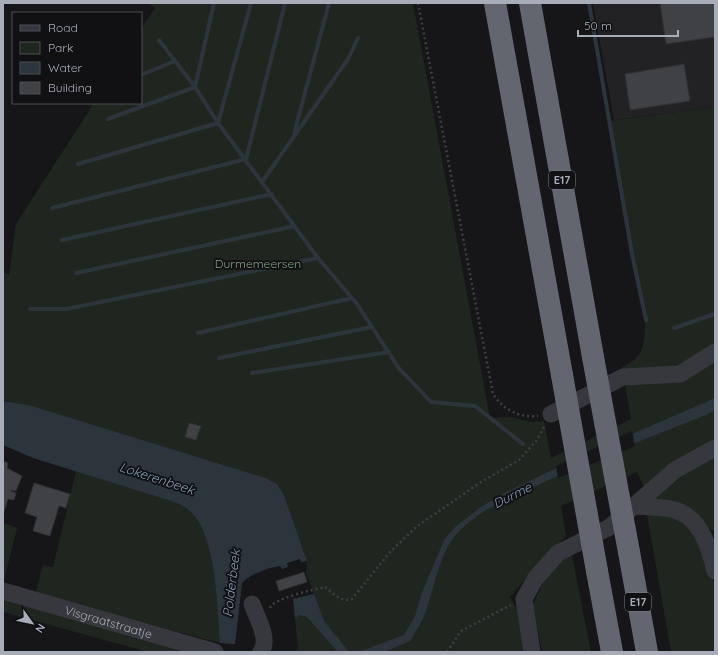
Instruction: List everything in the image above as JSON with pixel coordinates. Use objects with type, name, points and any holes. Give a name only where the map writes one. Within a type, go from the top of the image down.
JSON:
[{"type":"highway","points":[[495,3],[612,652]]},
{"type":"highway","name":"E17","points":[[530,3],[647,652]]},
{"type":"street","points":[[551,414],[624,377],[680,374],[715,352]]},
{"type":"street","points":[[532,652],[524,600],[535,579],[558,553],[610,527],[636,506],[675,470],[715,448]]},
{"type":"street","points":[[636,506],[672,509],[693,520],[710,546],[715,571]]},
{"type":"street","name":"Visgraatstraatje","points":[[3,591],[215,652]]},
{"type":"street","points":[[252,604],[264,637],[264,647],[261,652]]},
{"type":"path","points":[[418,3],[494,394],[499,404],[513,413],[530,416],[551,414]]},
{"type":"path","points":[[284,599],[325,587],[340,599],[347,601],[352,600],[390,552],[416,527],[481,482],[519,460],[537,440],[551,414]]},
{"type":"path","points":[[447,652],[461,630],[524,600]]},
{"type":"shaded area","points":[[593,3],[715,3],[715,107],[614,120]]},
{"type":"green space","name":"Durmemeersen","points":[[148,3],[413,3],[490,418],[512,417],[530,422],[544,421],[551,458],[631,419],[622,367],[636,359],[640,354],[644,342],[645,320],[609,121],[715,107],[715,398],[599,448],[601,456],[715,410],[715,532],[693,520],[654,507],[637,472],[561,506],[566,536],[534,568],[510,597],[519,612],[525,652],[292,652],[298,649],[293,599],[314,594],[306,572],[307,561],[284,495],[277,484],[266,478],[29,405],[3,401],[3,272],[9,275],[16,224],[93,104],[142,104],[142,28],[155,8]]},
{"type":"green space","points":[[76,471],[171,501],[185,507],[196,517],[204,532],[213,570],[220,643],[35,594],[43,565],[53,567]]},
{"type":"green space","points":[[646,509],[679,518],[701,540],[715,587],[715,652],[671,652]]},
{"type":"green space","points":[[3,523],[17,528],[3,584]]},
{"type":"green space","points":[[569,555],[572,555],[591,652],[542,652],[533,605],[545,578]]},
{"type":"green space","points":[[3,596],[203,652],[148,652],[3,612]]},
{"type":"water","name":"Durme","points":[[715,398],[715,410],[706,415],[568,471],[496,504],[472,520],[461,529],[447,547],[429,603],[419,626],[410,641],[384,652],[359,652],[404,635],[415,616],[421,595],[444,540],[455,527],[481,507],[504,493],[599,448]]},
{"type":"water","points":[[3,401],[29,405],[266,478],[277,484],[284,495],[307,561],[301,562],[300,559],[287,563],[288,567],[282,569],[280,566],[270,568],[254,574],[245,580],[242,583],[235,644],[220,643],[213,570],[204,532],[196,517],[185,507],[171,501],[33,458],[3,445]]},
{"type":"water","points":[[314,594],[324,621],[349,652],[338,652],[307,617],[300,615],[295,618],[293,599]]},
{"type":"pier","points":[[632,431],[635,446],[558,478],[556,466]]},
{"type":"building","points":[[660,3],[715,3],[715,37],[666,44]]},
{"type":"building","points":[[684,64],[690,101],[630,110],[625,74]]},
{"type":"building","points":[[189,423],[201,426],[196,440],[185,437]]},
{"type":"building","points":[[3,461],[8,463],[7,468],[22,476],[16,491],[11,490],[16,493],[14,500],[8,499],[3,515]]},
{"type":"building","points":[[34,483],[70,494],[66,508],[59,506],[50,536],[33,531],[37,517],[25,513]]},
{"type":"building","points":[[304,572],[307,582],[279,591],[276,581]]},
{"type":"waterway","points":[[108,119],[195,87],[214,3]]},
{"type":"waterway","points":[[78,164],[218,123],[251,3]]},
{"type":"waterway","points":[[52,208],[246,159],[285,3]]},
{"type":"waterway","points":[[294,134],[329,3]]},
{"type":"waterway","points":[[589,3],[632,254],[646,320]]},
{"type":"waterway","points":[[262,182],[348,59],[358,38]]},
{"type":"waterway","points":[[159,40],[195,87],[218,123],[318,258]]},
{"type":"waterway","points":[[142,75],[175,61]]},
{"type":"waterway","points":[[62,240],[272,194]]},
{"type":"waterway","points":[[76,273],[295,226]]},
{"type":"waterway","points":[[30,309],[66,309],[318,258],[357,304],[398,367],[431,402],[475,406],[523,444]]},
{"type":"waterway","points":[[198,333],[352,298]]},
{"type":"waterway","points":[[674,328],[715,314]]},
{"type":"waterway","points":[[219,358],[372,327]]},
{"type":"waterway","points":[[252,373],[389,352]]},
{"type":"water label","name":"Lokerenbeek","points":[[157,478]]},
{"type":"water label","name":"Polderbeek","points":[[231,583]]}]
